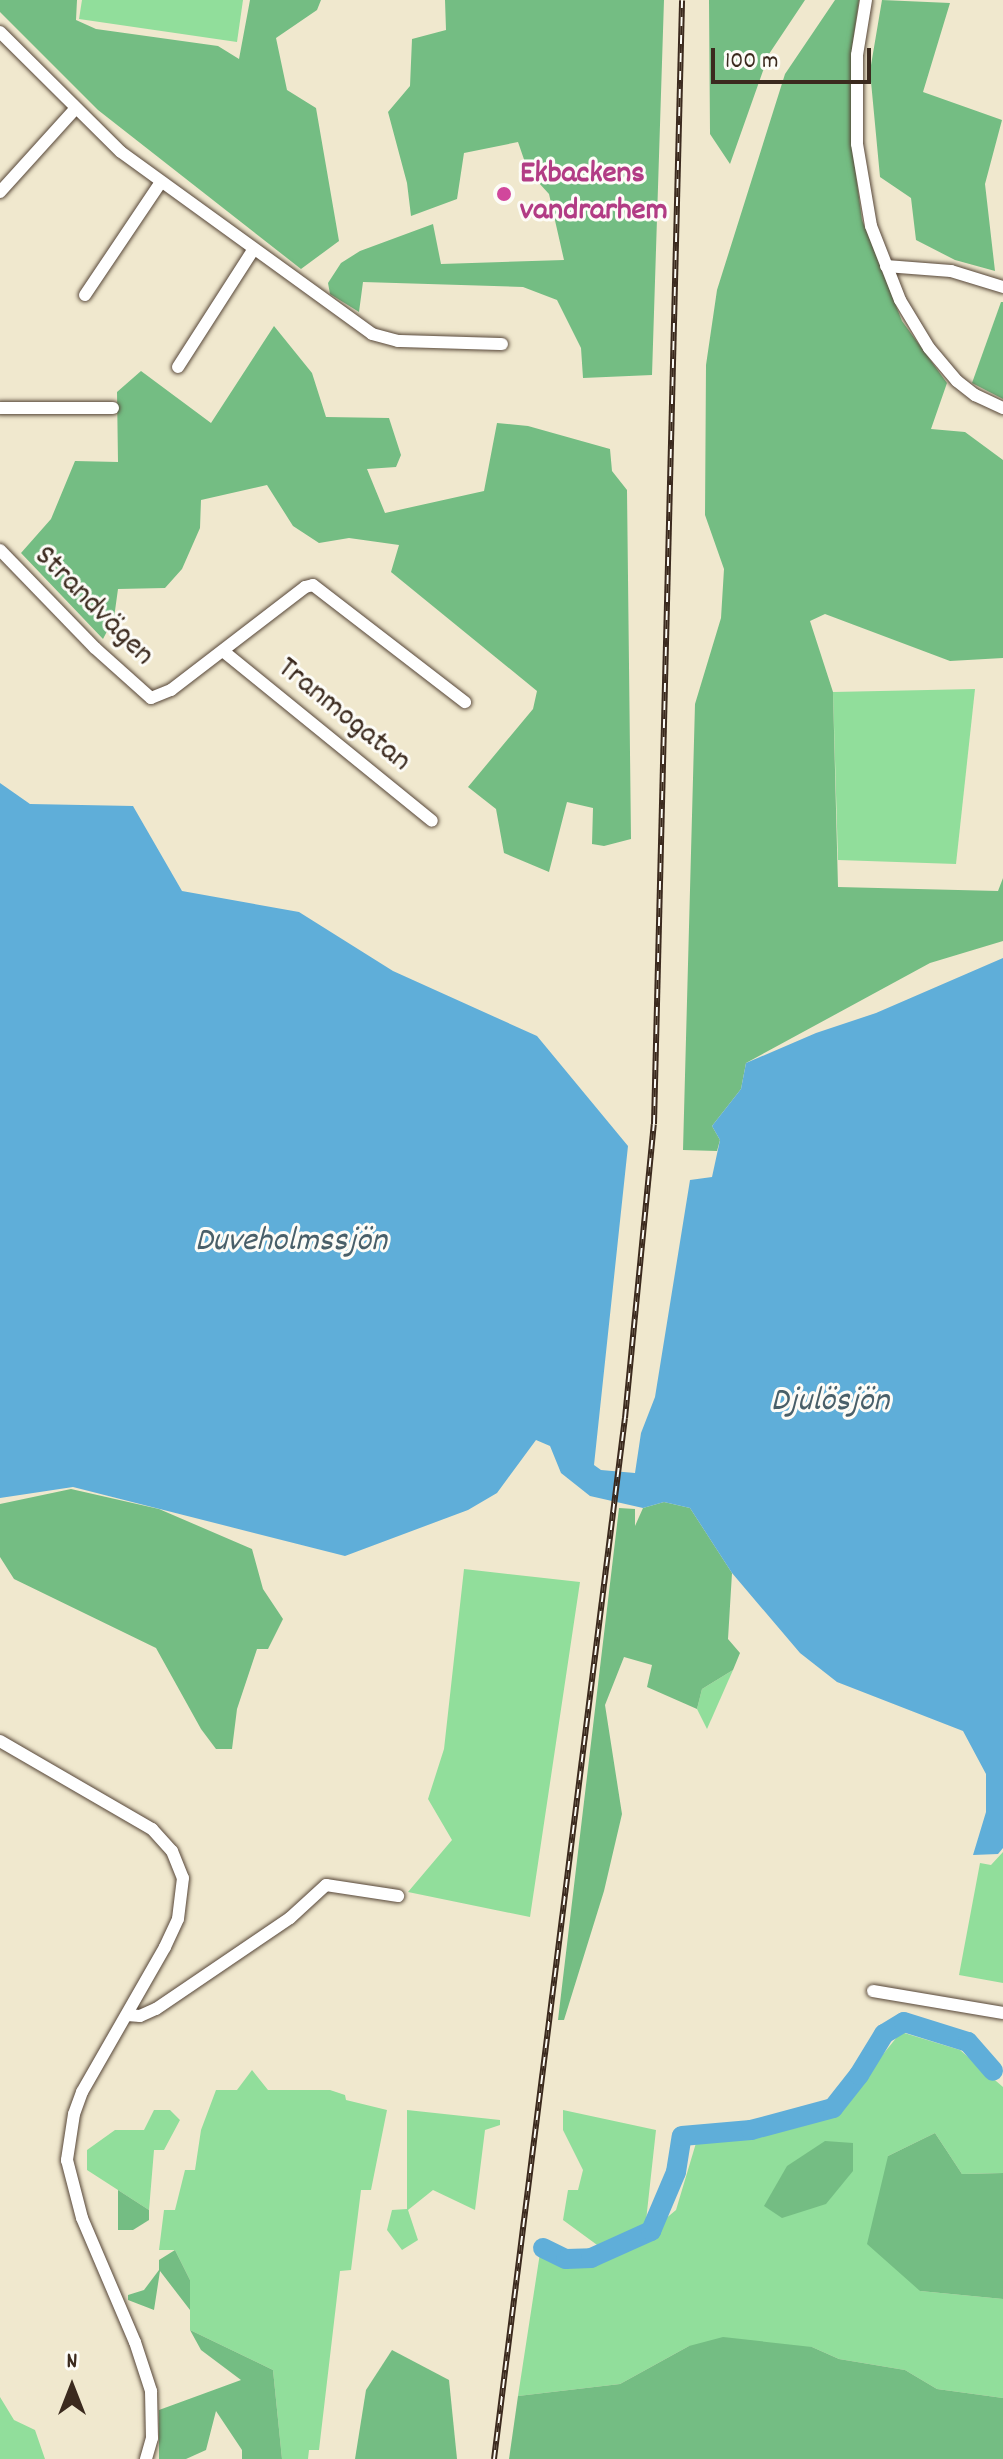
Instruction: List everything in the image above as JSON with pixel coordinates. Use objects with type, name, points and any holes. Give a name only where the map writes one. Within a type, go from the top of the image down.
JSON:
[{"type":"street","points":[[866,0],[857,55],[857,144],[864,194],[886,266],[900,300],[936,356],[975,395],[1003,408]]},
{"type":"street","points":[[0,32],[121,152],[344,315],[384,339],[502,344]]},
{"type":"street","points":[[0,192],[76,108]]},
{"type":"street","points":[[85,295],[161,182]]},
{"type":"street","points":[[178,367],[253,250]]},
{"type":"street","points":[[886,266],[951,271],[1003,287]]},
{"type":"street","points":[[0,408],[113,408]]},
{"type":"street","name":"Strandvägen","points":[[0,550],[95,648],[151,698],[171,690],[223,651]]},
{"type":"street","points":[[223,651],[305,587],[313,585],[465,702]]},
{"type":"street","name":"Tranmogatan","points":[[223,651],[432,821]]},
{"type":"street","points":[[0,1741],[152,1829],[164,1839],[180,1864],[182,1897],[178,1919],[82,2092],[71,2125],[67,2160],[82,2218],[146,2371],[154,2413],[146,2459]]},
{"type":"street","points":[[127,2015],[140,2016],[156,2009],[290,1918],[326,1885],[398,1896]]},
{"type":"street","points":[[873,1991],[1003,2013]]},
{"type":"green space","points":[[0,0],[77,0],[76,20],[96,29],[218,46],[239,59],[250,0],[321,0],[317,10],[276,38],[287,90],[316,108],[339,241],[301,269],[98,110],[0,12]]},
{"type":"green space","points":[[82,0],[243,0],[237,42],[79,19]]},
{"type":"green space","points":[[445,0],[664,0],[652,375],[583,378],[581,348],[557,300],[523,287],[363,282],[359,312],[330,294],[328,283],[341,263],[360,251],[433,224],[441,264],[564,260],[549,194],[528,171],[518,142],[464,153],[457,199],[411,216],[407,183],[388,112],[410,86],[412,39],[446,30]]},
{"type":"green space","points":[[709,0],[805,0],[769,54],[730,164],[710,134]]},
{"type":"green space","points":[[835,0],[859,0],[852,48],[851,138],[862,220],[902,321],[947,383],[931,429],[965,432],[1003,460],[1003,658],[950,661],[825,614],[810,621],[833,692],[838,887],[998,891],[1003,878],[1003,941],[930,963],[746,1063],[741,1089],[712,1126],[720,1140],[717,1151],[683,1150],[695,704],[721,618],[724,569],[705,515],[706,365],[717,290],[785,74]]},
{"type":"green space","points":[[882,0],[950,3],[923,92],[1002,120],[985,184],[995,271],[955,260],[916,240],[911,198],[880,177],[870,71]]},
{"type":"green space","points":[[1003,302],[1003,399],[972,383]]},
{"type":"green space","points":[[274,326],[312,373],[326,417],[389,418],[401,455],[396,467],[367,469],[385,513],[484,491],[497,423],[528,426],[610,449],[612,471],[627,490],[631,839],[604,846],[592,844],[593,808],[567,802],[549,872],[504,853],[496,809],[468,787],[533,709],[537,691],[391,572],[399,545],[349,538],[319,543],[293,526],[267,485],[201,500],[200,528],[182,569],[165,588],[118,589],[114,618],[103,639],[21,553],[51,519],[75,461],[118,462],[117,392],[141,371],[211,423]]},
{"type":"green space","points":[[975,689],[956,864],[838,860],[833,692]]},
{"type":"green space","points":[[71,1489],[159,1509],[252,1549],[263,1589],[283,1619],[268,1649],[257,1649],[237,1709],[232,1749],[216,1749],[201,1729],[156,1648],[14,1579],[0,1557],[0,1504]]},
{"type":"green space","points":[[664,1502],[690,1508],[732,1573],[728,1639],[740,1653],[733,1670],[702,1689],[697,1709],[647,1687],[652,1665],[624,1657],[605,1705],[622,1814],[604,1891],[564,2020],[558,2020],[619,1508],[635,1509],[635,1526],[643,1508]]},
{"type":"green space","points":[[464,1569],[580,1582],[530,1917],[408,1892],[452,1840],[428,1799],[444,1749]]},
{"type":"green space","points":[[733,1670],[707,1729],[697,1709],[702,1689]]},
{"type":"green space","points":[[1003,1852],[1003,1983],[959,1975],[980,1863],[991,1865]]},
{"type":"green space","points":[[901,2032],[960,2050],[1003,2087],[1003,2173],[962,2174],[935,2133],[888,2156],[920,2291],[1003,2299],[1003,2398],[937,2389],[905,2370],[839,2359],[812,2347],[689,2346],[620,2384],[518,2396],[540,2253],[577,2263],[605,2256],[645,2236],[676,2210],[696,2143],[799,2127],[834,2115]]},
{"type":"green space","points":[[252,2070],[268,2090],[330,2090],[345,2095],[346,2100],[387,2110],[371,2190],[361,2190],[351,2270],[340,2271],[319,2450],[309,2450],[308,2459],[282,2459],[273,2370],[190,2330],[190,2280],[175,2250],[159,2250],[164,2210],[175,2210],[185,2170],[195,2170],[201,2130],[216,2090],[237,2090]]},
{"type":"green space","points":[[154,2110],[170,2110],[180,2120],[164,2150],[154,2150],[149,2210],[87,2170],[87,2150],[115,2130],[144,2130]]},
{"type":"green space","points":[[407,2110],[500,2120],[500,2125],[485,2130],[475,2210],[433,2190],[408,2210],[418,2240],[402,2250],[387,2230],[392,2210],[407,2209]]},
{"type":"green space","points":[[563,2110],[656,2130],[645,2230],[604,2250],[563,2220],[568,2190],[578,2190],[583,2170],[563,2130]]},
{"type":"green space","points":[[935,2133],[962,2174],[1003,2173],[1003,2299],[920,2291],[867,2244],[888,2156]]},
{"type":"green space","points":[[825,2141],[853,2143],[853,2171],[826,2204],[782,2218],[764,2206],[787,2166]]},
{"type":"green space","points":[[118,2190],[149,2210],[149,2220],[133,2230],[118,2230]]},
{"type":"green space","points":[[175,2250],[190,2280],[190,2310],[160,2271],[154,2310],[128,2300],[128,2295],[144,2290],[159,2270],[159,2260]]},
{"type":"green space","points":[[190,2330],[273,2370],[282,2459],[242,2459],[242,2450],[216,2411],[206,2450],[186,2459],[159,2459],[159,2410],[241,2380],[201,2350]]},
{"type":"green space","points":[[723,2337],[812,2347],[839,2359],[905,2370],[937,2389],[1003,2398],[1003,2459],[509,2459],[518,2396],[620,2384],[689,2346]]},
{"type":"green space","points":[[392,2350],[449,2380],[457,2459],[355,2459],[366,2390]]},
{"type":"green space","points":[[0,2397],[14,2420],[35,2430],[45,2459],[0,2459]]},
{"type":"water","name":"Duveholmssjön","points":[[0,783],[30,804],[133,806],[182,891],[299,912],[393,971],[537,1036],[628,1146],[594,1465],[601,1470],[635,1473],[641,1433],[655,1397],[690,1180],[712,1177],[720,1140],[712,1126],[741,1089],[746,1063],[816,1033],[876,1013],[1003,958],[1003,1848],[998,1854],[973,1855],[986,1812],[986,1774],[963,1731],[837,1682],[800,1653],[732,1573],[690,1508],[664,1502],[643,1508],[590,1496],[561,1473],[550,1446],[536,1440],[497,1493],[468,1510],[345,1556],[73,1487],[0,1498]]},
{"type":"waterway","points":[[543,2248],[566,2259],[591,2258],[651,2231],[676,2172],[682,2136],[751,2130],[833,2108],[859,2075],[884,2034],[904,2022],[968,2042],[993,2071]]},
{"type":"railway","points":[[494,2459],[625,1418],[654,1124],[682,0]]},
{"type":"place","name":"Ekbackens vandrarhem","points":[[504,194]]},
{"type":"water label","name":"Djulösjön","points":[[830,1403]]}]
